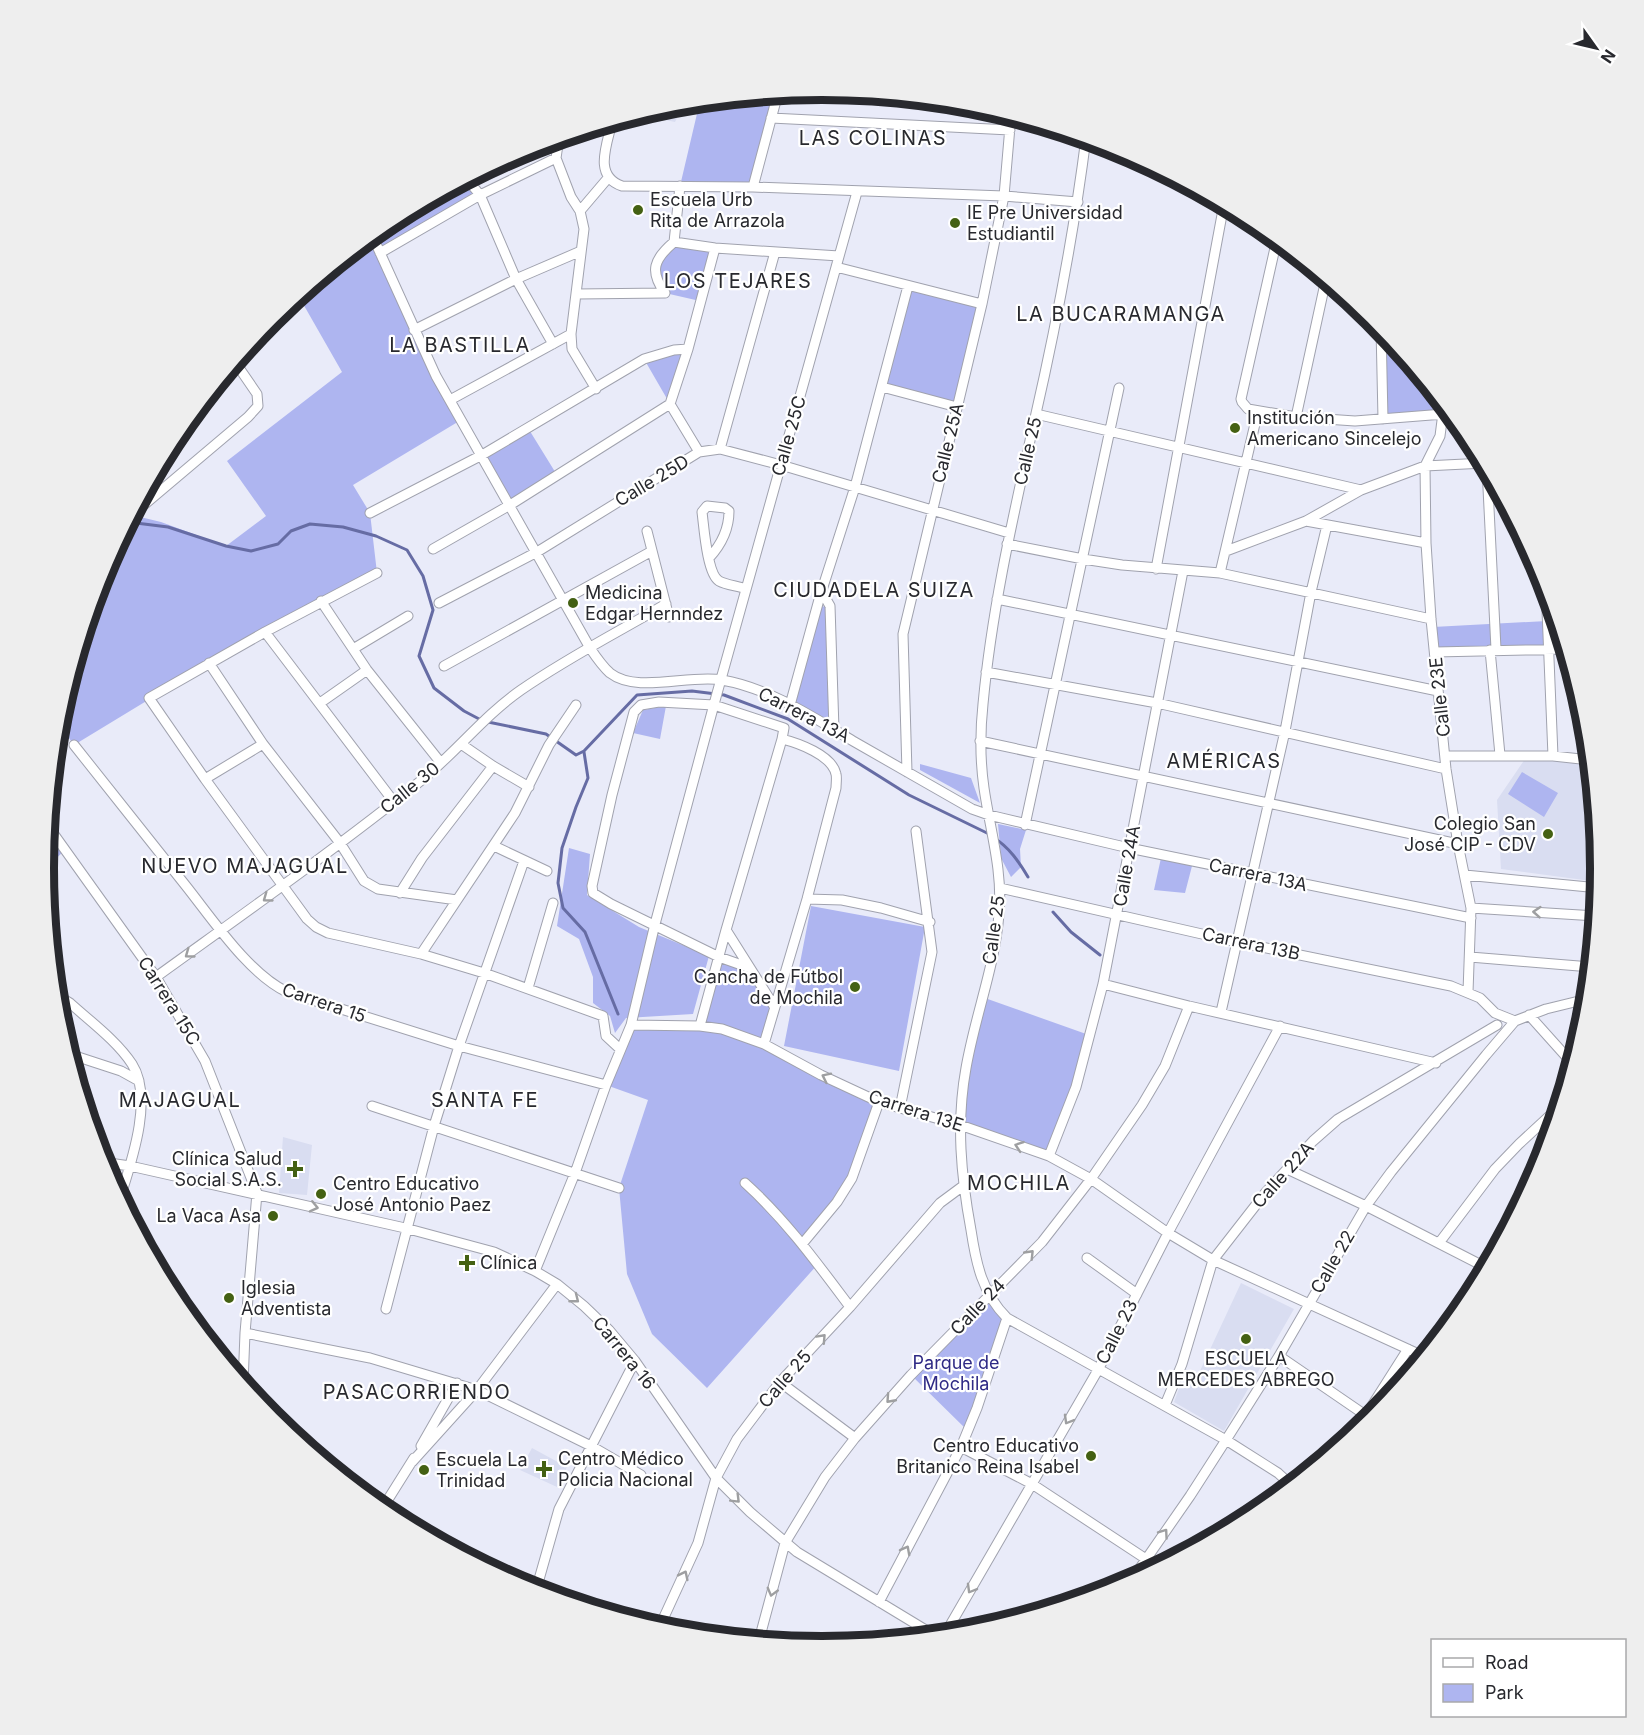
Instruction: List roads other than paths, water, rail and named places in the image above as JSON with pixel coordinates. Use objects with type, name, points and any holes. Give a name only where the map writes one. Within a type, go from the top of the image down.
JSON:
[{"type":"street","points":[[753,187],[775,101]]},
{"type":"street","points":[[771,118],[1010,130]]},
{"type":"street","name":"Calle 25A","points":[[907,772],[903,634],[982,304],[1004,196],[1010,123]]},
{"type":"street","points":[[610,130],[604,170],[608,178],[622,186],[753,187],[1004,196],[1078,202]]},
{"type":"street","name":"Calle 25","points":[[663,1619],[698,1543],[716,1478],[737,1439],[780,1382],[850,1307],[940,1203],[963,1186],[960,1125],[966,1065],[995,944],[999,914],[1000,888],[996,853],[981,766],[980,741],[986,672],[1008,538],[1036,414],[1078,202],[1085,146]]},
{"type":"street","points":[[558,147],[556,158],[571,197],[580,211],[584,230],[571,334],[572,349],[596,389]]},
{"type":"street","points":[[380,253],[480,195],[556,158]]},
{"type":"street","points":[[580,211],[608,178]]},
{"type":"street","points":[[471,185],[480,195],[516,279],[553,344]]},
{"type":"street","points":[[577,294],[665,293],[656,281],[655,266],[662,253],[674,242],[680,186]]},
{"type":"street","name":"Calle 25C","points":[[631,1025],[655,924],[715,701],[857,192]]},
{"type":"street","points":[[1156,569],[1222,212]]},
{"type":"street","points":[[674,242],[715,248],[839,256]]},
{"type":"street","name":"Carrera 13A","points":[[375,243],[436,376],[590,648],[611,674],[627,681],[693,678],[750,688],[790,705],[972,809],[1025,825],[1252,874],[1471,913],[1588,916]]},
{"type":"street","points":[[1275,247],[1241,399],[1244,406],[1248,409],[1296,417],[1355,421],[1438,410]]},
{"type":"street","points":[[433,549],[510,505],[670,404],[688,349],[715,248]]},
{"type":"street","points":[[414,330],[516,279],[581,251]]},
{"type":"street","points":[[775,252],[720,449],[932,510],[1008,538],[1083,559],[1156,569],[1220,573],[1431,619]]},
{"type":"street","points":[[836,267],[982,304]]},
{"type":"street","points":[[790,705],[820,596],[855,487],[908,286]]},
{"type":"street","points":[[1296,417],[1324,287]]},
{"type":"street","points":[[450,400],[571,334]]},
{"type":"street","points":[[1382,343],[1383,419]]},
{"type":"street","points":[[370,513],[482,455],[644,359],[674,350],[688,349]]},
{"type":"street","points":[[146,503],[258,406],[257,394],[239,368]]},
{"type":"street","points":[[882,387],[957,407]]},
{"type":"street","points":[[1025,825],[1119,388]]},
{"type":"street","points":[[670,404],[699,452]]},
{"type":"street","points":[[1220,573],[1258,411]]},
{"type":"street","points":[[1036,414],[1361,490]]},
{"type":"street","name":"Calle 23E","points":[[1443,416],[1440,436],[1425,466],[1426,543],[1446,769],[1471,913],[1468,992]]},
{"type":"street","name":"Calle 25D","points":[[440,603],[537,552],[699,452],[720,449]]},
{"type":"street","points":[[1226,552],[1306,521],[1361,490],[1425,466],[1475,464]]},
{"type":"street","points":[[1488,485],[1493,650],[1500,755]]},
{"type":"street","points":[[709,558],[723,539],[730,515],[725,508],[707,506],[702,512],[709,558],[711,569],[720,581],[746,589]]},
{"type":"street","points":[[1306,521],[1426,543]]},
{"type":"street","points":[[1221,1012],[1285,731],[1311,592],[1328,525]]},
{"type":"street","points":[[646,531],[669,617]]},
{"type":"street","points":[[444,666],[652,551]]},
{"type":"street","name":"Calle 24A","points":[[1049,1156],[1076,1087],[1103,984],[1184,571]]},
{"type":"street","points":[[377,573],[264,632],[150,698],[205,779],[307,919],[322,930],[421,954],[528,988],[603,1016],[606,1036],[620,1048]]},
{"type":"street","points":[[820,596],[826,599],[830,606],[834,730]]},
{"type":"street","points":[[997,599],[1438,691]]},
{"type":"street","points":[[321,601],[367,670],[441,763]]},
{"type":"street","name":"Calle 30","points":[[156,977],[394,802],[441,763],[490,715],[521,690],[666,604]]},
{"type":"street","points":[[353,649],[408,616]]},
{"type":"street","points":[[1547,617],[1553,756]]},
{"type":"street","points":[[264,632],[394,802]]},
{"type":"street","points":[[1435,652],[1558,649]]},
{"type":"street","points":[[209,663],[263,744],[340,843],[364,881],[378,889],[457,900]]},
{"type":"street","points":[[320,703],[367,670]]},
{"type":"street","points":[[986,672],[1158,704],[1446,769]]},
{"type":"street","points":[[700,1026],[719,957],[726,930],[782,739],[784,728],[715,701],[660,702],[641,705],[637,708],[612,795],[592,890],[597,897],[719,957],[750,968]]},
{"type":"street","points":[[421,954],[494,846],[529,787],[549,745],[576,705]]},
{"type":"street","points":[[764,1044],[807,899],[836,788],[836,773],[818,753],[782,739]]},
{"type":"street","points":[[980,741],[1041,752],[1267,804],[1458,844]]},
{"type":"street","points":[[205,779],[263,744]]},
{"type":"street","points":[[461,744],[529,787]]},
{"type":"street","name":"Carrera 15","points":[[74,745],[221,931],[265,980],[287,992],[459,1046],[606,1085]]},
{"type":"street","points":[[1446,756],[1553,756],[1582,759]]},
{"type":"street","points":[[400,893],[422,858],[493,766]]},
{"type":"street","points":[[900,1108],[932,952],[930,922],[916,831]]},
{"type":"street","name":"Carrera 15C","points":[[55,836],[156,977],[205,1060],[257,1194]]},
{"type":"street","points":[[494,846],[547,871]]},
{"type":"street","points":[[386,1309],[405,1228],[434,1125],[483,973],[524,861]]},
{"type":"street","points":[[1465,875],[1589,887]]},
{"type":"street","name":"Carrera 13B","points":[[1000,888],[1237,942],[1451,986],[1480,998],[1495,1013],[1515,1021]]},
{"type":"street","points":[[807,899],[842,900],[930,922]]},
{"type":"street","points":[[528,988],[553,903]]},
{"type":"street","points":[[726,930],[774,1006]]},
{"type":"street","points":[[1470,957],[1583,966]]},
{"type":"street","points":[[1103,984],[1436,1063]]},
{"type":"street","points":[[66,1001],[121,1051],[133,1065],[139,1081],[142,1098],[130,1166],[124,1186]]},
{"type":"street","name":"Calle 22","points":[[1142,1565],[1227,1440],[1279,1356],[1366,1206],[1486,1054],[1515,1021],[1546,1009],[1578,1001]]},
{"type":"street","name":"Calle 24","points":[[761,1633],[785,1543],[825,1477],[855,1438],[911,1376],[1042,1242],[1091,1179],[1159,1076],[1189,1006]]},
{"type":"street","points":[[1495,1013],[1501,1037]]},
{"type":"street","points":[[1529,1016],[1566,1057]]},
{"type":"street","points":[[535,1271],[575,1173],[620,1048],[631,1025]]},
{"type":"street","name":"Carrera 13E","points":[[631,1025],[700,1026],[722,1029],[764,1044],[821,1075],[879,1102],[960,1125],[1049,1156],[1091,1179],[1168,1233],[1213,1260],[1416,1353]]},
{"type":"street","name":"Calle 22A","points":[[1166,1405],[1182,1364],[1213,1260],[1238,1226],[1287,1168],[1338,1119],[1497,1025]]},
{"type":"street","name":"Calle 23","points":[[951,1624],[1098,1370],[1168,1233],[1280,1026]]},
{"type":"street","points":[[1473,1039],[1482,1046],[1486,1054]]},
{"type":"street","points":[[78,1057],[121,1071],[139,1081]]},
{"type":"street","points":[[803,1243],[837,1202],[852,1178],[879,1102]]},
{"type":"street","points":[[372,1106],[619,1188]]},
{"type":"street","points":[[1439,1243],[1495,1169],[1548,1117]]},
{"type":"street","name":"Carrera 16","points":[[113,1164],[405,1228],[494,1252],[535,1271],[584,1306],[609,1330],[635,1361],[716,1478],[785,1543],[924,1629]]},
{"type":"street","points":[[1287,1168],[1479,1264]]},
{"type":"street","points":[[745,1183],[803,1243],[850,1307]]},
{"type":"street","points":[[963,1186],[976,1262],[989,1296],[1007,1318],[1227,1440],[1286,1480]]},
{"type":"street","points":[[243,1372],[257,1194]]},
{"type":"street","points":[[1087,1258],[1137,1294]]},
{"type":"street","points":[[412,1462],[477,1390],[556,1284]]},
{"type":"street","points":[[879,1602],[961,1447],[977,1408],[1007,1318]]},
{"type":"street","points":[[245,1333],[369,1358],[477,1390],[591,1446],[641,1475]]},
{"type":"street","points":[[1383,1391],[1408,1349]]},
{"type":"street","points":[[1279,1356],[1363,1413]]},
{"type":"street","points":[[539,1581],[559,1509],[635,1361]]},
{"type":"street","points":[[780,1382],[855,1438]]},
{"type":"street","points":[[387,1501],[457,1383]]},
{"type":"street","points":[[961,1447],[1032,1484],[1149,1562]]},
{"type":"waterway","points":[[136,523],[168,527],[226,546],[251,551],[278,544],[291,531],[310,524],[343,527],[376,536],[407,550],[423,576],[433,610],[419,656],[434,688],[464,711],[481,720]]},
{"type":"waterway","points":[[488,722],[546,734],[576,755],[584,751],[637,695],[692,691],[724,695],[788,719],[909,795],[989,834]]},
{"type":"waterway","points":[[584,752],[588,778],[562,848],[558,883],[563,908],[585,932],[618,1014]]},
{"type":"waterway","points":[[994,838],[1009,850],[1028,877]]},
{"type":"waterway","points":[[1053,912],[1071,932],[1100,955]]},
{"type":"place","name":"Escuela Urb Rita de Arrazola","points":[[638,210]]},
{"type":"place","name":"IE Pre Universidad Estudiantil","points":[[955,223]]},
{"type":"place","name":"Institución Americano Sincelejo","points":[[1235,428]]},
{"type":"place","name":"Medicina Edgar Hernndez","points":[[573,603]]},
{"type":"place","name":"Colegio San José CIP - CDV","points":[[1548,834]]},
{"type":"place","name":"Cancha de Fútbol de Mochila","points":[[855,987]]},
{"type":"place","name":"Clínica Salud Social S.A.S.","points":[[295,1169]]},
{"type":"place","name":"Centro Educativo José Antonio Paez","points":[[321,1194]]},
{"type":"place","name":"La Vaca Asa","points":[[273,1216]]},
{"type":"place","name":"Clínica","points":[[467,1263]]},
{"type":"place","name":"Iglesia Adventista","points":[[229,1298]]},
{"type":"place","name":"ESCUELA MERCEDES ABREGO","points":[[1246,1339]]},
{"type":"place","name":"Centro Educativo Britanico Reina Isabel","points":[[1091,1456]]},
{"type":"place","name":"Centro Médico Policia Nacional","points":[[544,1469]]},
{"type":"place","name":"Escuela La Trinidad","points":[[424,1470]]},
{"type":"district","name":"LAS COLINAS","points":[[873,138]]},
{"type":"district","name":"LOS TEJARES","points":[[738,281]]},
{"type":"district","name":"LA BUCARAMANGA","points":[[1121,314]]},
{"type":"district","name":"LA BASTILLA","points":[[460,345]]},
{"type":"district","name":"CIUDADELA SUIZA","points":[[874,590]]},
{"type":"district","name":"AMÉRICAS","points":[[1224,761]]},
{"type":"district","name":"NUEVO MAJAGUAL","points":[[245,866]]},
{"type":"district","name":"MAJAGUAL","points":[[180,1100]]},
{"type":"district","name":"SANTA FE","points":[[485,1100]]},
{"type":"district","name":"MOCHILA","points":[[1019,1183]]},
{"type":"district","name":"PASACORRIENDO","points":[[417,1392]]},
{"type":"park label","name":"Parque de Mochila","points":[[956,1373]]}]
